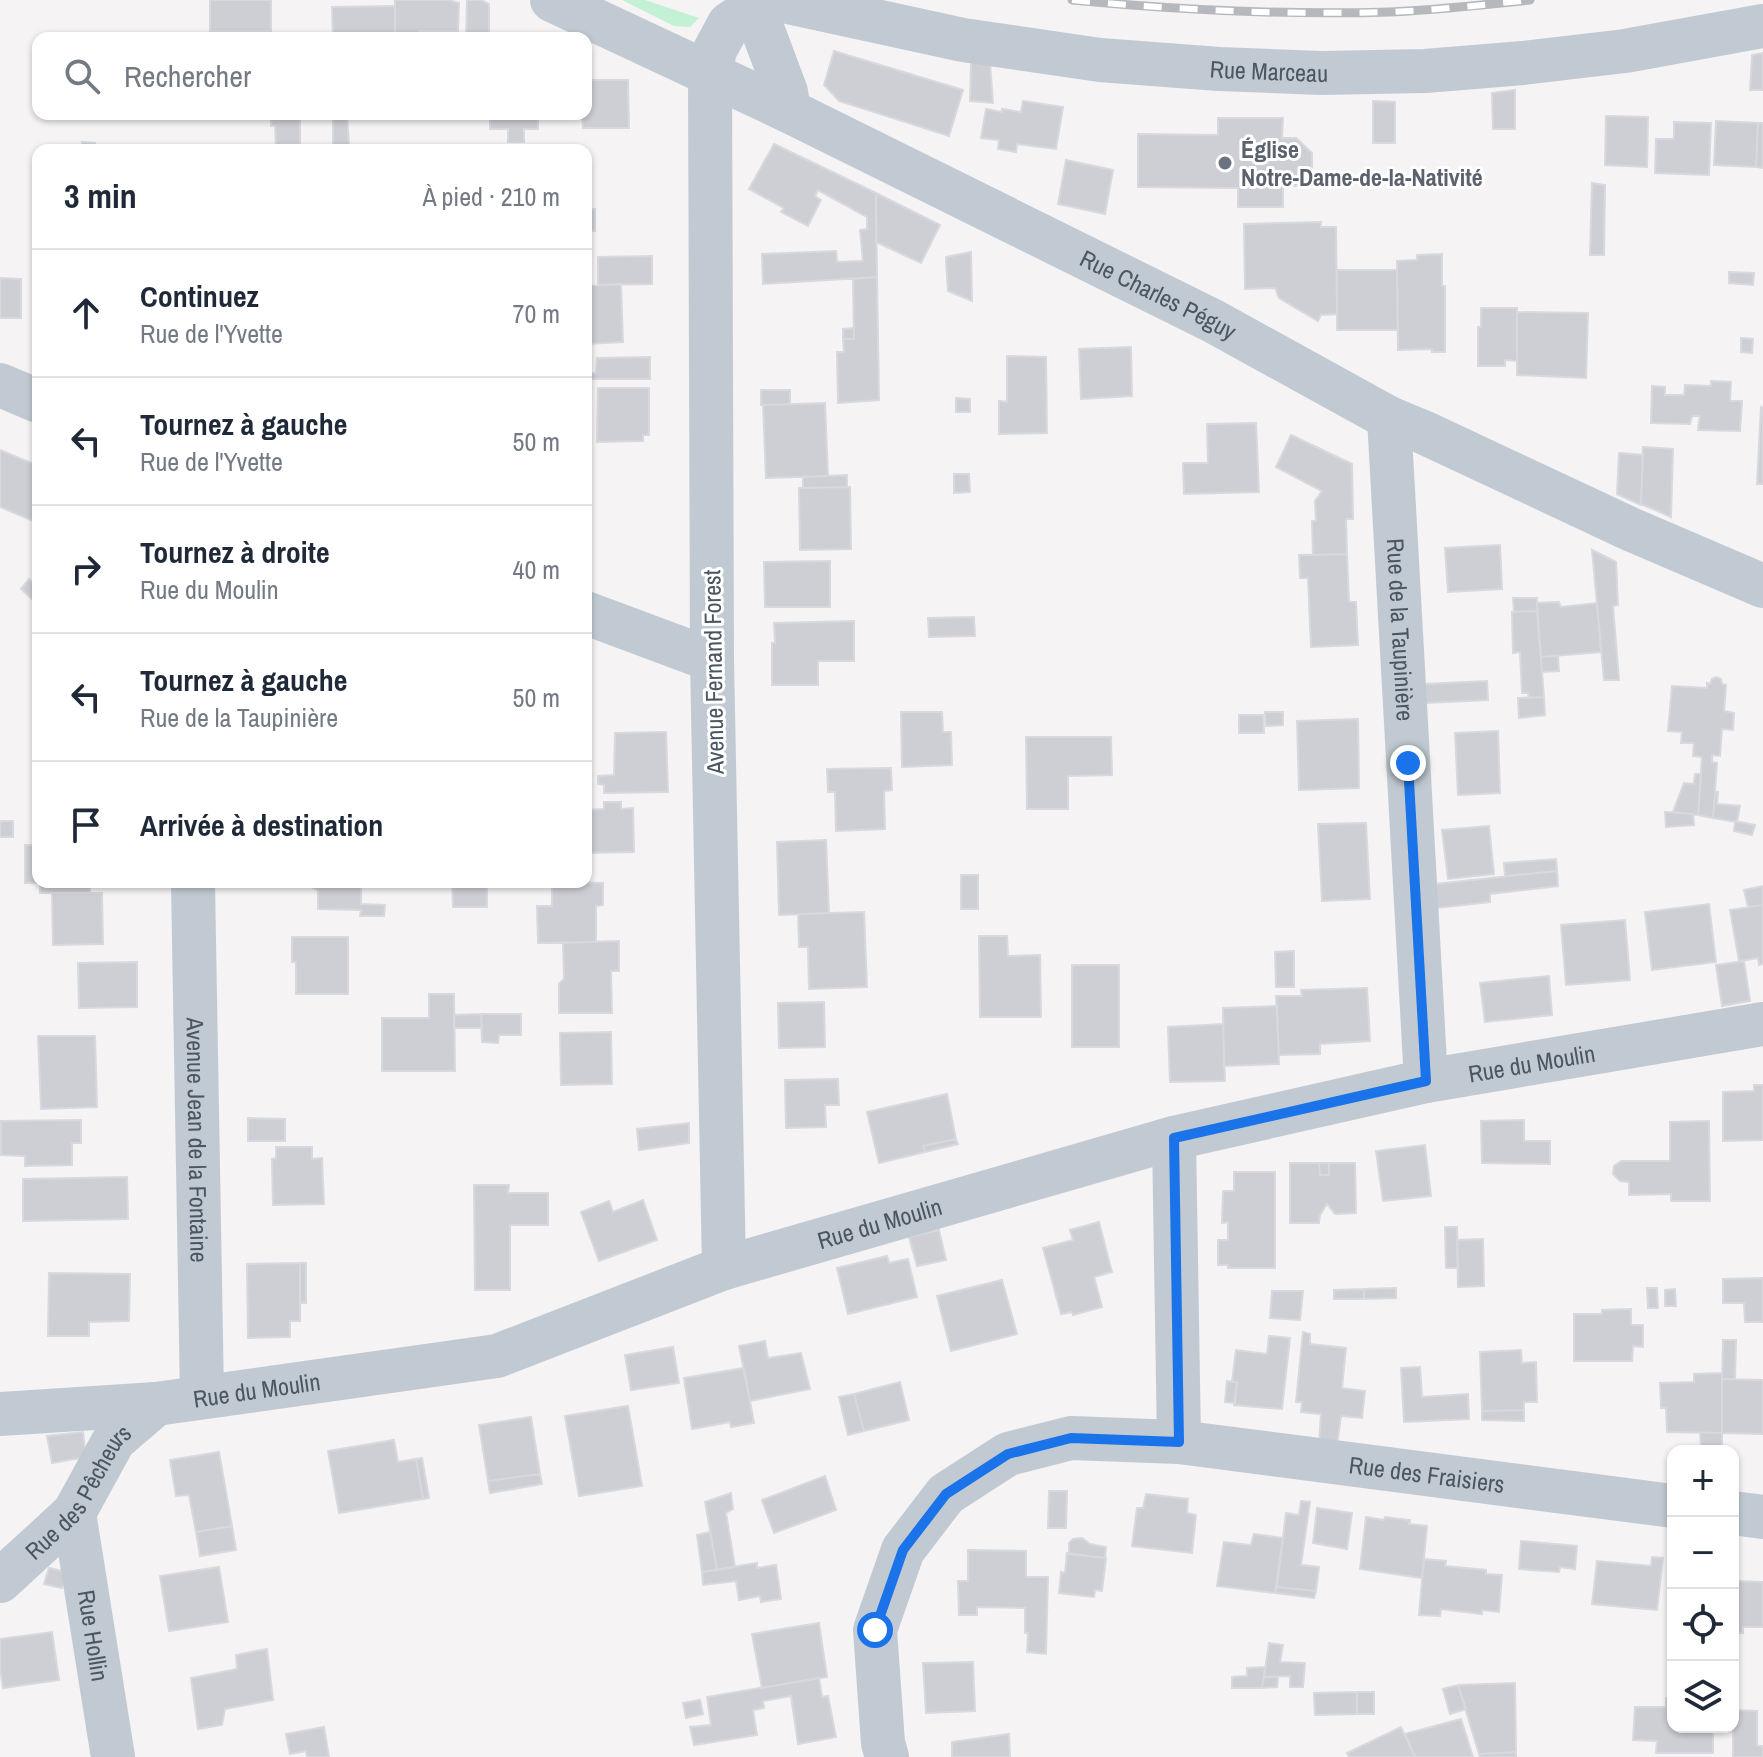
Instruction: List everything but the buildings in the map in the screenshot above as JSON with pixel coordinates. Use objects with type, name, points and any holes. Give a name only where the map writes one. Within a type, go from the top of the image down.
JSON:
[{"type":"street","name":"Rue Charles Péguy","points":[[552,0],[789,111],[1213,321],[1389,418],[1630,529],[1763,586]]},
{"type":"street","name":"Rue Marceau","points":[[779,0],[963,40],[1100,60],[1321,73],[1425,71],[1523,63],[1625,51],[1763,26]]},
{"type":"street","name":"Avenue Fernand Forest","points":[[724,1268],[712,660],[710,75],[715,50],[729,24],[748,11],[762,28],[786,92],[789,111]]},
{"type":"street","points":[[0,385],[32,398]]},
{"type":"street","name":"Rue de la Taupinière","points":[[1389,418],[1426,1081]]},
{"type":"street","points":[[592,615],[712,660]]},
{"type":"street","name":"Avenue Jean de la Fontaine","points":[[193,888],[202,1396]]},
{"type":"street","name":"Rue du Moulin","points":[[0,1414],[156,1404],[497,1356],[724,1268],[1174,1138],[1426,1081],[1763,1024]]},
{"type":"street","points":[[1174,1138],[1179,1442]]},
{"type":"street","name":"Rue des Pêcheurs","points":[[0,1581],[74,1513],[114,1440],[156,1404]]},
{"type":"street","name":"Rue des Fraisiers","points":[[887,1757],[883,1743],[875,1630],[903,1550],[946,1494],[1008,1454],[1071,1438],[1179,1442],[1667,1505]]},
{"type":"street","name":"Rue Hollin","points":[[74,1513],[113,1757]]},
{"type":"street","points":[[1739,1514],[1763,1517]]},
{"type":"green space","points":[[622,0],[645,0],[699,18],[690,27],[674,26]]},
{"type":"railway","points":[[1072,0],[1191,9],[1310,13],[1407,11],[1530,0]]},
{"type":"place","name":"Église Notre-Dame-de-la-Nativité","points":[[1225,163]]},
{"type":"route","points":[[875,1630],[903,1550],[946,1494],[1008,1454],[1071,1438],[1179,1442],[1174,1138],[1426,1081],[1408,763]]}]
